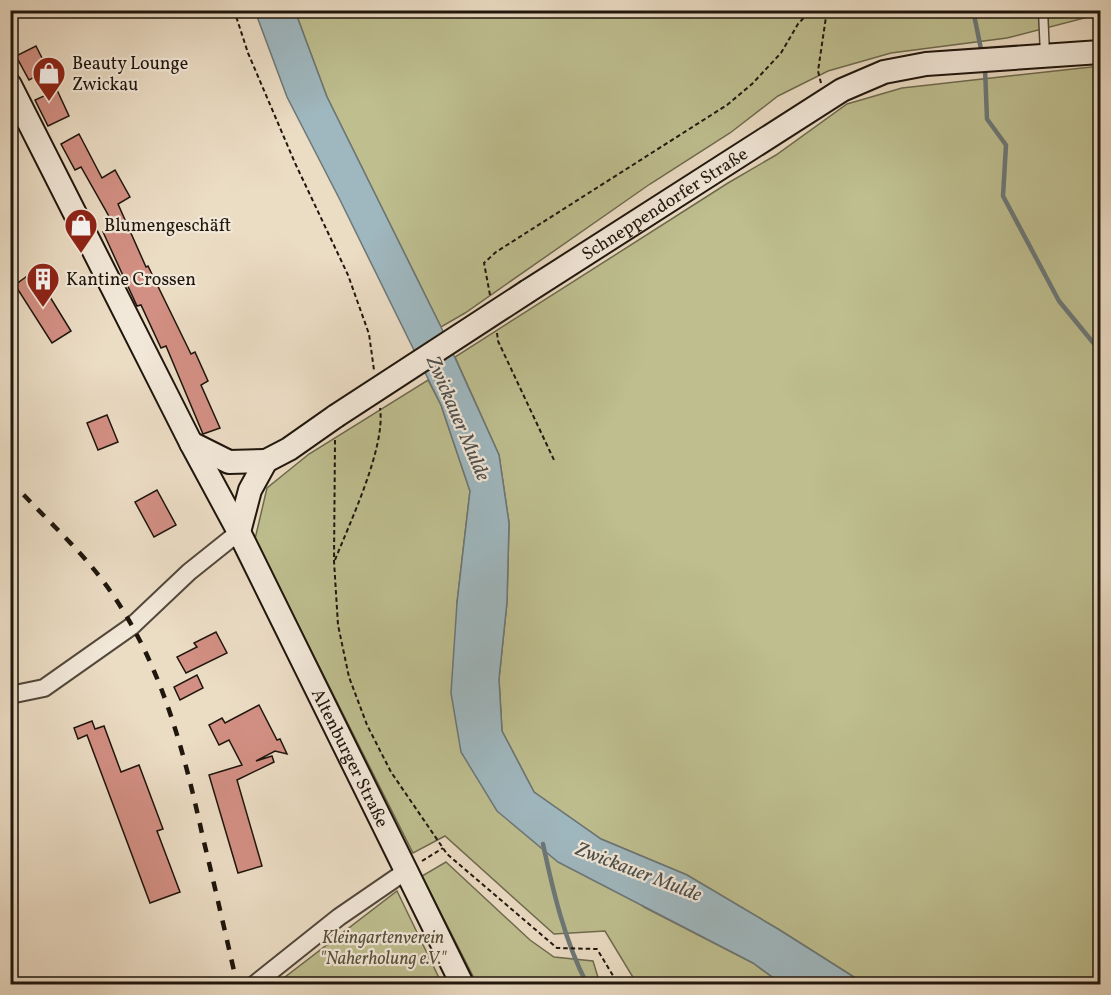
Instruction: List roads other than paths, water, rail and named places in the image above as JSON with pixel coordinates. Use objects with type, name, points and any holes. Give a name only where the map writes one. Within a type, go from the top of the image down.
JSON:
[{"type":"street","name":"Schneppendorfer Straße","points":[[191,443],[229,462],[266,461],[289,449],[528,291],[842,90],[884,72],[926,64],[1101,52]]},
{"type":"street","name":"Altenburger Straße","points":[[10,85],[191,443],[239,532],[462,984]]},
{"type":"street","points":[[10,695],[44,688],[132,626],[189,572],[239,532],[250,490],[266,461]]},
{"type":"street","points":[[255,984],[339,917],[406,871]]},
{"type":"lane","points":[[1040,56],[1043,10]]},
{"type":"water","name":"Zwickauer Mulde","points":[[255,11],[295,11],[327,97],[441,327],[499,455],[509,523],[507,602],[499,679],[502,731],[534,792],[601,839],[687,875],[865,984],[782,984],[753,963],[558,862],[497,811],[461,752],[451,693],[457,603],[470,491],[441,405],[287,97]]},
{"type":"waterway","points":[[973,10],[982,54]]},
{"type":"waterway","points":[[985,68],[987,119],[1006,145],[1003,196],[1059,301],[1100,351]]},
{"type":"waterway","points":[[543,844],[566,934],[587,984]]},
{"type":"railway","points":[[10,480],[100,577],[129,620],[158,679],[188,773],[237,984]]},
{"type":"place","name":"Beauty Lounge Zwickau","points":[[49,102]]},
{"type":"place","name":"Blumengeschäft","points":[[81,254]]},
{"type":"place","name":"Kantine Crossen","points":[[43,308]]},
{"type":"park label","name":"Kleingartenverein \"Naherholung e.V.\"","points":[[383,947]]}]
